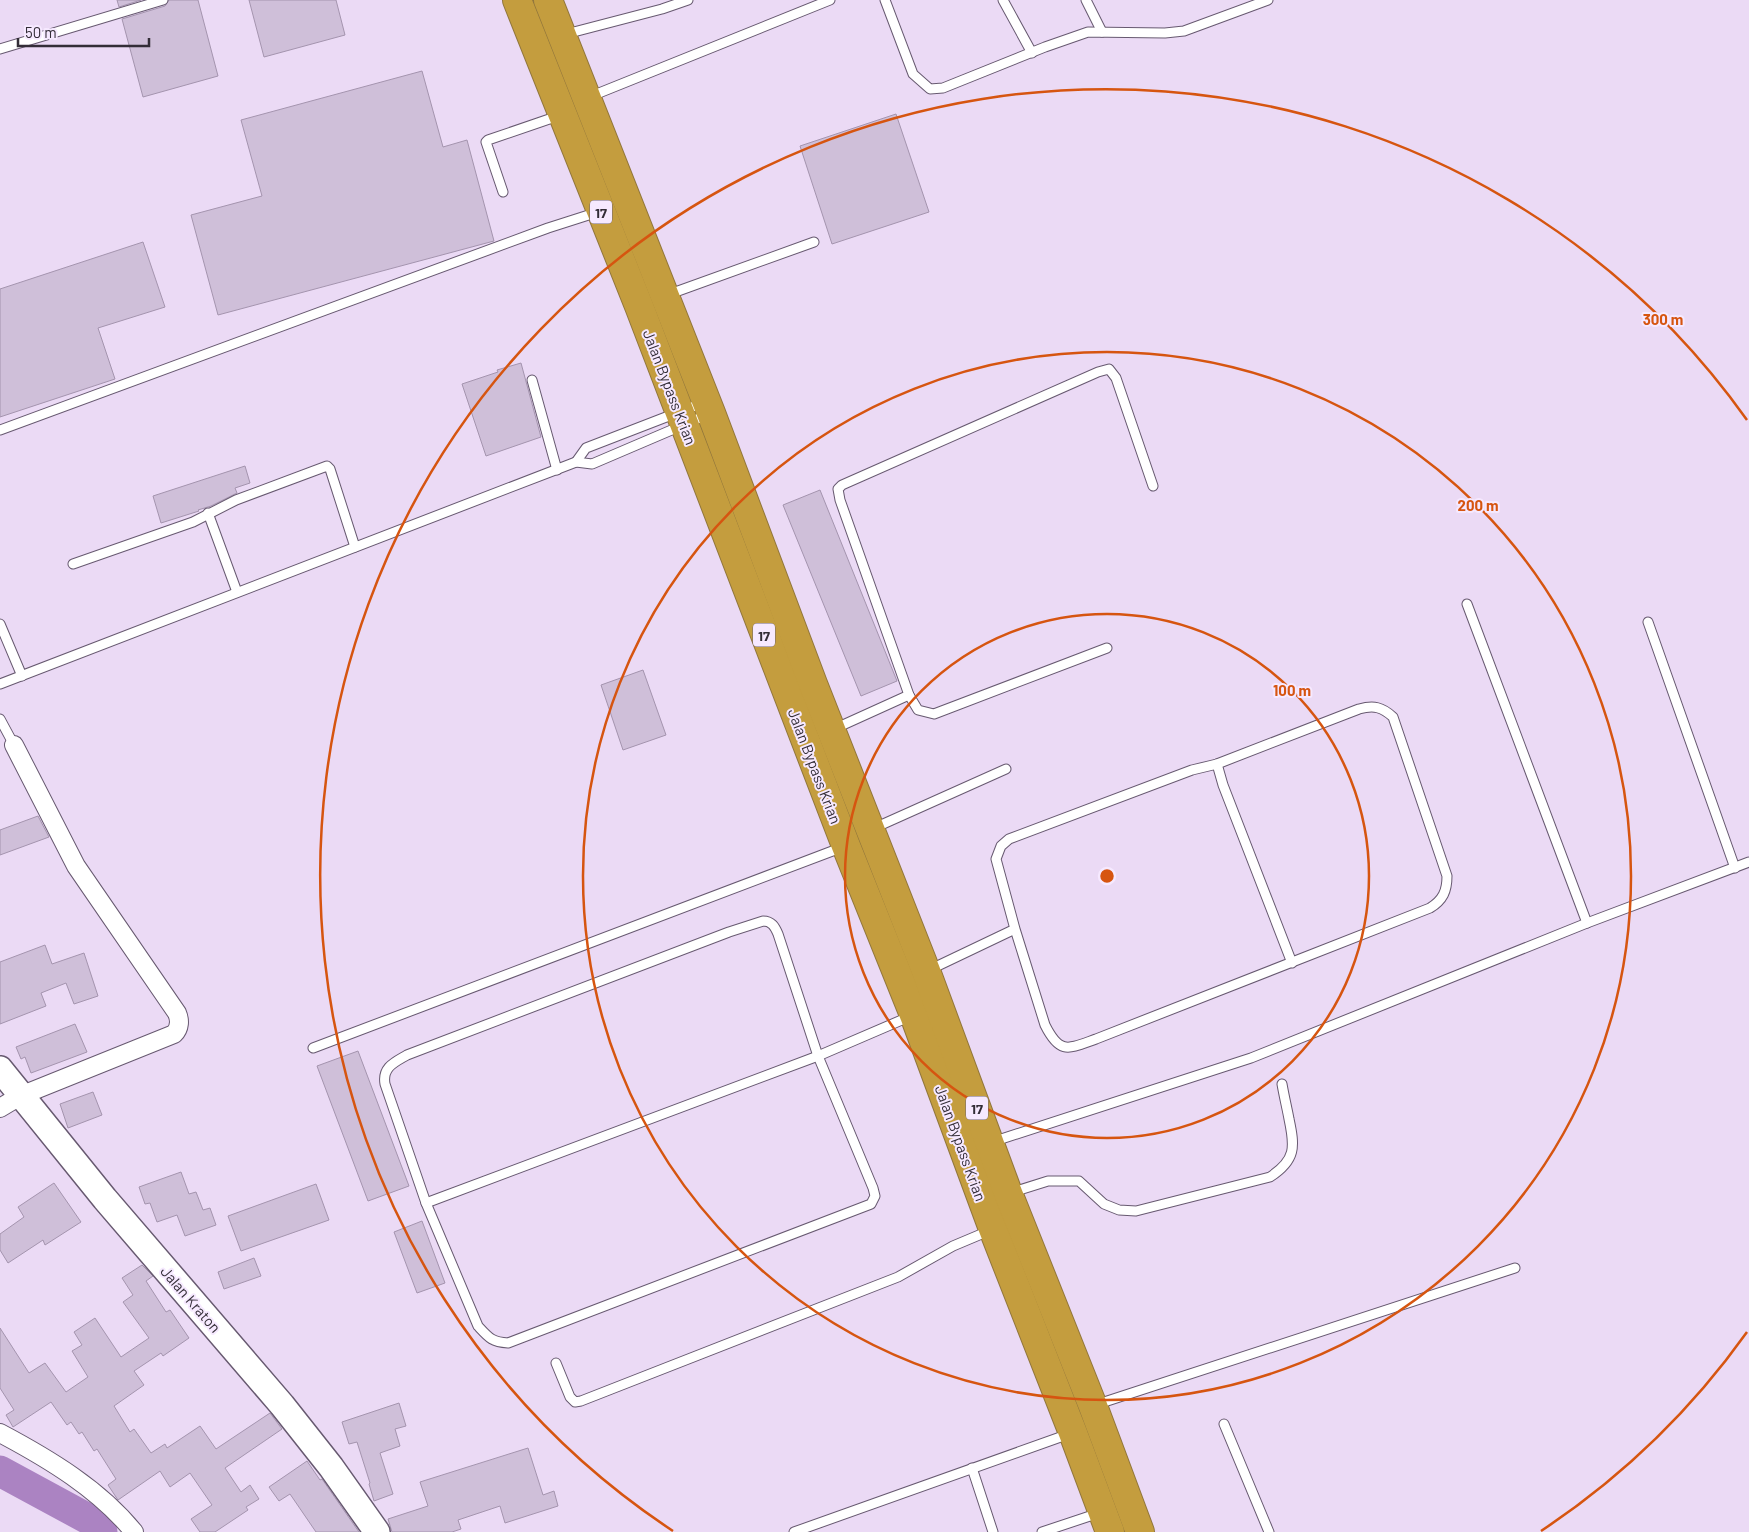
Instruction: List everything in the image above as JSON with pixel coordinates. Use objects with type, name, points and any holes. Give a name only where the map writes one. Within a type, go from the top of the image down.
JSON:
[{"type":"highway","name":"Jalan Bypass Krian","points":[[517,0],[639,306],[846,846],[914,1015],[993,1229],[1106,1522]]},
{"type":"highway","name":"Jalan Bypass Krian","points":[[548,0],[709,408],[831,730],[926,971],[1008,1193],[1093,1406],[1140,1532]]},
{"type":"street","points":[[10,1102],[174,1034],[179,1026],[177,1013],[76,866],[14,745]]},
{"type":"street","name":"Jalan Kraton","points":[[0,1069],[10,1102],[105,1199],[282,1405],[331,1467],[377,1532]]},
{"type":"street","points":[[0,1433],[77,1479],[120,1515],[134,1532]]},
{"type":"lane","points":[[0,49],[163,0]]},
{"type":"lane","points":[[562,35],[662,9],[688,0]]},
{"type":"lane","points":[[587,98],[830,0]]},
{"type":"lane","points":[[885,0],[913,74],[930,89],[943,88],[1088,32],[1165,33],[1184,31],[1268,0]]},
{"type":"lane","points":[[1003,0],[1032,53]]},
{"type":"lane","points":[[1086,0],[1102,32]]},
{"type":"lane","points":[[503,192],[486,142],[562,115]]},
{"type":"lane","points":[[0,430],[548,228],[600,211]]},
{"type":"lane","points":[[664,296],[814,242]]},
{"type":"lane","points":[[1106,648],[934,714],[918,710],[909,694],[840,500],[838,489],[842,485],[1098,372],[1109,370],[1116,378],[1153,486]]},
{"type":"lane","points":[[532,380],[557,470]]},
{"type":"lane","points":[[576,462],[586,448],[709,408]]},
{"type":"lane","points":[[0,684],[576,462],[592,464],[681,418]]},
{"type":"lane","points":[[73,564],[193,522],[236,500],[327,466],[330,469],[355,547]]},
{"type":"lane","points":[[208,513],[237,592]]},
{"type":"lane","points":[[1467,604],[1587,923]]},
{"type":"lane","points":[[1648,622],[1735,868]]},
{"type":"lane","points":[[0,624],[22,676]]},
{"type":"lane","points":[[831,730],[909,694]]},
{"type":"lane","points":[[1370,706],[1384,709],[1393,717],[1447,876],[1447,887],[1444,895],[1440,902],[1430,908],[1292,963],[1072,1047],[1058,1045],[1045,1025],[1015,929],[996,859],[1001,846],[1009,838],[1192,770],[1217,764],[1359,709],[1370,706]]},
{"type":"lane","points":[[0,719],[14,745]]},
{"type":"lane","points":[[1217,764],[1223,785],[1292,963]]},
{"type":"lane","points":[[870,830],[1006,769]]},
{"type":"lane","points":[[313,1048],[846,846]]},
{"type":"lane","points":[[990,1143],[1251,1058],[1587,923],[1749,862]]},
{"type":"lane","points":[[763,921],[774,925],[778,934],[818,1056],[875,1196],[871,1204],[508,1343],[496,1343],[478,1326],[426,1203],[385,1084],[385,1073],[393,1063],[407,1055],[729,932],[763,921]]},
{"type":"lane","points":[[926,971],[1015,929]]},
{"type":"lane","points":[[426,1203],[818,1056],[914,1015]]},
{"type":"lane","points":[[1008,1193],[1048,1180],[1079,1181],[1104,1204],[1119,1210],[1136,1211],[1270,1177],[1281,1170],[1288,1161],[1293,1142],[1282,1084]]},
{"type":"lane","points":[[556,1363],[570,1397],[575,1402],[581,1402],[898,1277],[953,1246],[993,1229]]},
{"type":"lane","points":[[1093,1406],[1515,1268]]},
{"type":"lane","points":[[1224,1424],[1269,1532]]},
{"type":"lane","points":[[794,1532],[1073,1433]]},
{"type":"lane","points":[[972,1468],[993,1532]]},
{"type":"lane","points":[[1042,1532],[1106,1522]]},
{"type":"building","points":[[117,0],[141,0],[119,7]]},
{"type":"building","points":[[169,0],[198,0],[218,76],[143,97],[122,19],[165,6]]},
{"type":"building","points":[[249,0],[336,0],[345,35],[264,57]]},
{"type":"building","points":[[422,71],[443,147],[467,140],[494,241],[218,315],[191,215],[262,196],[241,120]]},
{"type":"building","points":[[896,114],[929,212],[832,244],[800,146]]},
{"type":"building","points":[[143,242],[165,307],[98,328],[115,379],[0,417],[0,289]]},
{"type":"building","points":[[521,363],[541,437],[486,456],[462,384]]},
{"type":"building","points":[[245,466],[250,483],[235,488],[237,493],[199,511],[161,523],[153,496]]},
{"type":"building","points":[[820,490],[897,681],[861,696],[783,505]]},
{"type":"building","points":[[643,670],[666,735],[623,750],[601,685]]},
{"type":"building","points":[[38,816],[49,837],[0,855],[0,830]]},
{"type":"building","points":[[45,945],[52,964],[84,953],[98,996],[74,1004],[66,983],[41,993],[46,1006],[0,1024],[0,962]]},
{"type":"building","points":[[75,1024],[87,1052],[31,1073],[25,1057],[21,1059],[16,1047]]},
{"type":"building","points":[[358,1051],[409,1186],[368,1201],[317,1066]]},
{"type":"building","points":[[93,1092],[102,1115],[68,1128],[60,1104]]},
{"type":"building","points":[[181,1172],[189,1194],[196,1192],[203,1210],[210,1208],[216,1225],[185,1236],[177,1215],[157,1222],[150,1203],[145,1204],[139,1187]]},
{"type":"building","points":[[54,1183],[81,1222],[45,1245],[43,1240],[8,1263],[0,1250],[0,1234],[24,1217],[18,1207]]},
{"type":"building","points":[[316,1184],[329,1220],[241,1251],[228,1216]]},
{"type":"building","points":[[422,1221],[445,1283],[417,1293],[394,1232]]},
{"type":"building","points":[[254,1258],[261,1276],[224,1289],[218,1272]]},
{"type":"building","points":[[142,1265],[153,1276],[146,1281],[166,1312],[170,1310],[189,1338],[163,1356],[161,1353],[134,1371],[144,1385],[114,1406],[130,1432],[134,1429],[151,1453],[165,1444],[167,1448],[200,1426],[216,1449],[270,1413],[282,1429],[225,1468],[241,1492],[250,1485],[259,1499],[246,1507],[248,1510],[215,1532],[200,1532],[191,1519],[212,1505],[190,1473],[170,1487],[160,1471],[118,1500],[108,1485],[116,1479],[97,1449],[94,1451],[82,1432],[79,1434],[71,1422],[67,1425],[51,1402],[13,1427],[6,1415],[14,1410],[0,1388],[0,1328],[29,1373],[45,1363],[66,1392],[88,1377],[72,1351],[82,1345],[74,1332],[95,1318],[121,1357],[149,1338],[123,1302],[133,1295],[122,1278]]},
{"type":"building","points":[[399,1403],[406,1426],[395,1429],[400,1446],[380,1453],[393,1494],[374,1501],[357,1442],[349,1444],[342,1422]]},
{"type":"building","points":[[528,1448],[543,1495],[554,1491],[558,1506],[505,1523],[500,1506],[458,1520],[461,1529],[452,1532],[392,1532],[388,1519],[428,1506],[420,1482]]},
{"type":"building","points":[[307,1461],[359,1532],[316,1532],[290,1494],[279,1501],[269,1487]]},
{"type":"waterway","points":[[0,1471],[94,1522],[102,1532]]}]
